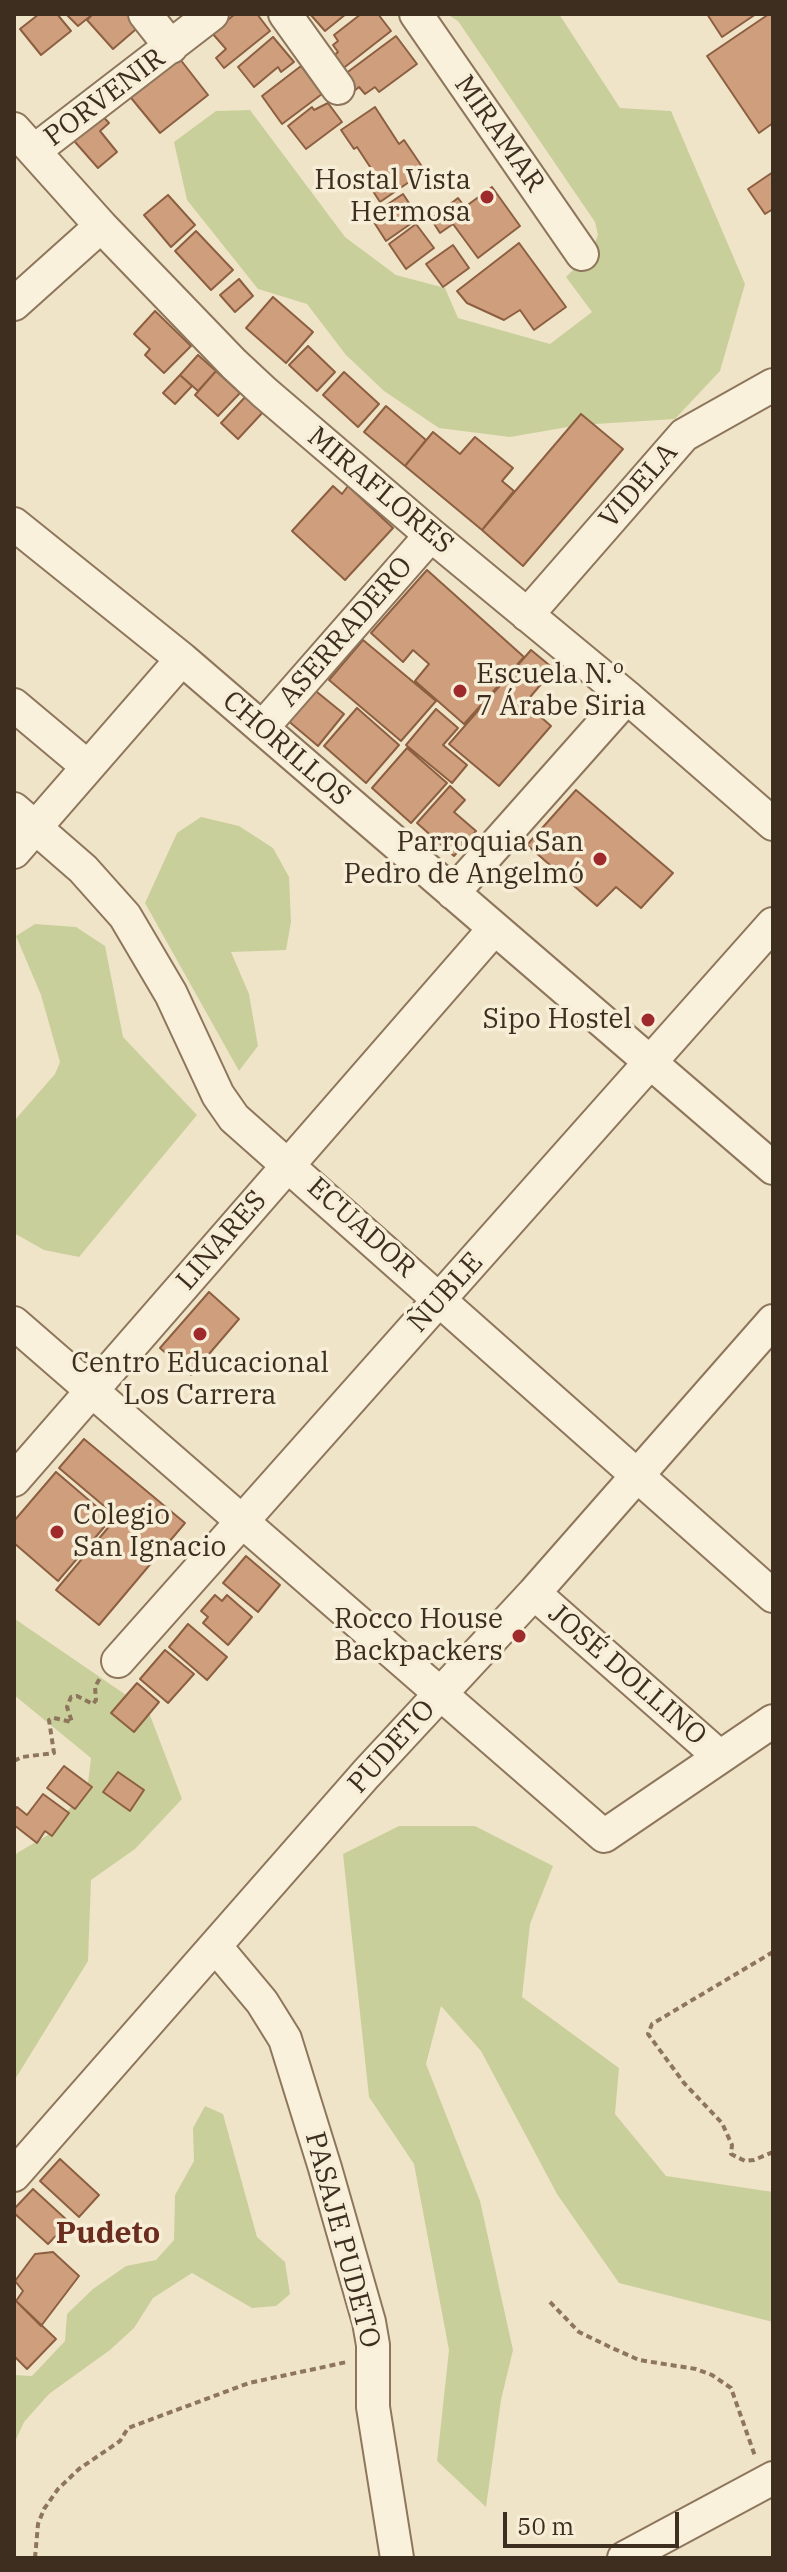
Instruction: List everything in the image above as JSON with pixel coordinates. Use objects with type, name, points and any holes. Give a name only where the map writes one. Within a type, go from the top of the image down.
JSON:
[{"type":"street","points":[[145,14],[171,47]]},
{"type":"street","name":"PORVENIR","points":[[20,138],[171,47],[212,14]]},
{"type":"street","points":[[285,14],[338,88]]},
{"type":"street","name":"MIRAMAR","points":[[416,14],[582,254]]},
{"type":"street","name":"MIRAFLORES","points":[[20,138],[234,364],[773,824]]},
{"type":"street","points":[[14,304],[101,226]]},
{"type":"street","name":"VIDELA","points":[[527,615],[684,435],[773,385]]},
{"type":"street","name":"CHORILLOS","points":[[14,524],[182,659],[773,1168]]},
{"type":"street","name":"ASERRADERO","points":[[262,728],[431,535]]},
{"type":"street","points":[[14,852],[25,818],[88,767],[182,659]]},
{"type":"street","points":[[453,893],[627,697]]},
{"type":"street","points":[[14,705],[88,767]]},
{"type":"street","name":"ECUADOR","points":[[25,818],[83,869],[125,916],[171,994],[218,1095],[234,1118],[773,1596]]},
{"type":"street","name":"ÑUBLE","points":[[118,1661],[773,924]]},
{"type":"street","name":"LINARES","points":[[14,1480],[494,929]]},
{"type":"street","points":[[14,1323],[604,1836],[773,1721]]},
{"type":"street","name":"PUDETO","points":[[14,2175],[440,1693],[534,1593],[637,1475],[770,1334]]},
{"type":"street","name":"JOSÉ DOLLINO","points":[[534,1593],[720,1757]]},
{"type":"street","name":"PASAJE PUDETO","points":[[216,1947],[262,2002],[285,2039],[325,2168],[371,2333],[373,2407],[397,2558]]},
{"type":"street","points":[[624,2558],[769,2480]]},
{"type":"path","points":[[14,1761],[54,1753],[49,1720],[54,1718],[72,1722],[67,1702],[77,1696],[93,1704],[98,1680],[118,1661]]},
{"type":"path","points":[[773,1952],[652,2024],[648,2034],[684,2083],[722,2123],[732,2145],[731,2154],[745,2161],[773,2152]]},
{"type":"path","points":[[550,2302],[579,2332],[610,2347],[639,2360],[696,2369],[731,2388],[769,2480]]},
{"type":"path","points":[[35,2558],[38,2524],[58,2489],[79,2469],[120,2441],[128,2428],[249,2383],[344,2363]]},
{"type":"green space","points":[[440,14],[559,14],[620,108],[671,111],[745,284],[720,371],[675,419],[579,425],[510,437],[439,428],[384,391],[346,355],[307,304],[258,289],[187,200],[174,142],[216,111],[250,110],[345,237],[396,275],[445,288],[458,318],[550,344],[592,312],[566,277],[591,252],[598,235],[595,222],[458,21]]},
{"type":"green space","points":[[201,817],[239,826],[273,848],[289,877],[291,922],[286,950],[231,952],[249,994],[258,1046],[239,1071],[145,903],[177,833]]},
{"type":"green space","points":[[35,924],[76,927],[105,946],[123,1037],[197,1115],[79,1257],[44,1250],[14,1233],[14,1121],[55,1074],[60,1062],[41,995],[16,936]]},
{"type":"green space","points":[[15,1619],[148,1710],[182,1799],[135,1849],[91,1880],[88,1961],[14,2081],[14,1858],[17,1853],[53,1832],[88,1783],[91,1758],[14,1695]]},
{"type":"green space","points":[[399,1826],[475,1826],[553,1866],[530,1924],[522,1997],[619,2068],[615,2114],[666,2176],[773,2192],[773,2322],[619,2283],[557,2194],[481,2051],[441,2006],[426,2064],[480,2201],[513,2350],[501,2400],[486,2507],[437,2461],[449,2350],[414,2164],[369,2097],[343,1854]]},
{"type":"green space","points":[[205,2106],[223,2114],[257,2237],[285,2262],[290,2294],[276,2306],[252,2308],[192,2273],[153,2298],[134,2328],[110,2350],[49,2394],[24,2422],[14,2444],[14,2375],[32,2376],[65,2341],[67,2314],[93,2289],[126,2266],[156,2260],[174,2240],[175,2195],[194,2161],[193,2128]]},
{"type":"building","points":[[39,14],[57,14],[71,31],[41,55],[20,29]]},
{"type":"building","points":[[66,14],[93,14],[78,26]]},
{"type":"building","points":[[93,14],[133,14],[142,24],[113,49],[87,20]]},
{"type":"building","points":[[235,14],[257,14],[270,31],[224,68],[216,58],[226,49],[212,33]]},
{"type":"building","points":[[310,14],[346,14],[325,31]]},
{"type":"building","points":[[361,14],[378,14],[391,31],[341,70],[331,58],[338,52],[333,45],[338,41],[334,35]]},
{"type":"building","points":[[707,14],[756,14],[722,37]]},
{"type":"building","points":[[773,14],[773,123],[759,133],[707,56]]},
{"type":"building","points":[[396,36],[417,64],[379,92],[375,87],[365,94],[359,87],[353,92],[341,77]]},
{"type":"building","points":[[273,37],[294,62],[281,72],[278,67],[254,87],[238,67]]},
{"type":"building","points":[[176,54],[208,95],[160,133],[127,93]]},
{"type":"building","points":[[301,66],[322,94],[282,124],[262,96]]},
{"type":"building","points":[[328,103],[342,122],[306,149],[288,126],[312,107],[314,110]]},
{"type":"building","points":[[375,107],[399,144],[404,140],[425,171],[380,202],[369,185],[378,179],[357,147],[354,149],[341,130]]},
{"type":"building","points":[[96,109],[109,123],[100,131],[117,152],[98,168],[68,134]]},
{"type":"building","points":[[773,172],[773,209],[765,214],[748,189]]},
{"type":"building","points":[[492,187],[520,226],[478,258],[453,224],[440,233],[431,219],[458,198],[465,207]]},
{"type":"building","points":[[403,194],[419,218],[386,241],[370,216]]},
{"type":"building","points":[[168,195],[195,225],[171,247],[144,215]]},
{"type":"building","points":[[416,224],[434,248],[406,269],[389,244]]},
{"type":"building","points":[[196,231],[233,270],[211,290],[175,251]]},
{"type":"building","points":[[519,243],[566,307],[534,330],[520,310],[504,320],[467,303],[457,291]]},
{"type":"building","points":[[453,245],[469,268],[443,287],[426,264]]},
{"type":"building","points":[[239,279],[253,296],[235,312],[220,295]]},
{"type":"building","points":[[273,297],[313,332],[286,363],[246,328]]},
{"type":"building","points":[[155,311],[191,346],[164,373],[145,355],[150,349],[134,334]]},
{"type":"building","points":[[308,346],[335,372],[317,391],[289,365]]},
{"type":"building","points":[[198,355],[216,371],[198,391],[180,375]]},
{"type":"building","points":[[216,371],[240,393],[218,416],[195,395]]},
{"type":"building","points":[[344,372],[379,404],[358,427],[323,395]]},
{"type":"building","points":[[180,375],[192,386],[175,404],[163,393]]},
{"type":"building","points":[[247,395],[264,411],[238,439],[221,423]]},
{"type":"building","points":[[386,406],[426,440],[405,466],[364,432]]},
{"type":"building","points":[[581,414],[623,449],[523,566],[482,530]]},
{"type":"building","points":[[433,432],[460,454],[475,437],[513,468],[502,481],[514,491],[482,530],[405,466]]},
{"type":"building","points":[[333,486],[342,494],[348,486],[393,528],[345,580],[292,531]]},
{"type":"building","points":[[427,570],[524,657],[464,724],[415,681],[429,664],[413,650],[403,662],[371,633]]},
{"type":"building","points":[[363,640],[436,701],[401,741],[329,680]]},
{"type":"building","points":[[531,650],[554,669],[525,703],[551,726],[499,786],[449,744]]},
{"type":"building","points":[[312,688],[344,714],[318,746],[286,719]]},
{"type":"building","points":[[357,708],[399,745],[366,783],[324,746]]},
{"type":"building","points":[[436,709],[458,728],[443,745],[467,765],[452,783],[406,745]]},
{"type":"building","points":[[407,748],[447,783],[411,823],[372,788]]},
{"type":"building","points":[[450,786],[465,800],[454,812],[476,831],[454,856],[417,823]]},
{"type":"building","name":"Parroquia San Pedro de Angelmó","points":[[576,790],[673,873],[641,908],[616,887],[597,906],[527,845]]},
{"type":"building","name":"Centro Educacional Los Carrera","points":[[209,1292],[239,1319],[191,1375],[160,1348]]},
{"type":"building","points":[[84,1439],[185,1523],[99,1625],[56,1590],[117,1517],[59,1468]]},
{"type":"building","name":"Colegio San Ignacio","points":[[56,1472],[111,1519],[58,1581],[14,1543],[14,1521]]},
{"type":"building","points":[[246,1556],[280,1585],[258,1612],[223,1583]]},
{"type":"building","points":[[215,1595],[222,1601],[227,1595],[252,1617],[228,1645],[203,1623],[208,1617],[201,1611]]},
{"type":"building","points":[[188,1624],[227,1657],[207,1680],[169,1647]]},
{"type":"building","points":[[165,1650],[194,1674],[168,1703],[140,1679]]},
{"type":"building","points":[[137,1683],[159,1702],[134,1732],[111,1713]]},
{"type":"building","points":[[64,1766],[92,1787],[75,1809],[47,1788]]},
{"type":"building","points":[[118,1772],[144,1790],[130,1811],[103,1792]]},
{"type":"building","points":[[43,1794],[69,1813],[52,1836],[45,1831],[37,1843],[14,1825],[14,1810],[17,1807],[27,1815]]},
{"type":"building","points":[[60,2159],[99,2195],[79,2217],[40,2181]]},
{"type":"building","points":[[33,2189],[69,2222],[48,2244],[14,2213],[14,2209]]},
{"type":"building","points":[[53,2252],[79,2276],[41,2326],[16,2301],[23,2291],[15,2281],[35,2254]]},
{"type":"building","points":[[14,2299],[56,2339],[27,2369],[14,2356]]},
{"type":"place","name":"Hostal Vista Hermosa","points":[[487,197]]},
{"type":"place","name":"Escuela N.º 7 Árabe Siria","points":[[460,691]]},
{"type":"place","name":"Parroquia San Pedro de Angelmó","points":[[600,859]]},
{"type":"place","name":"Sipo Hostel","points":[[648,1020]]},
{"type":"place","name":"Centro Educacional Los Carrera","points":[[200,1334]]},
{"type":"place","name":"Colegio San Ignacio","points":[[57,1532]]},
{"type":"place","name":"Rocco House Backpackers","points":[[519,1636]]},
{"type":"district","name":"Pudeto","points":[[108,2234]]}]
